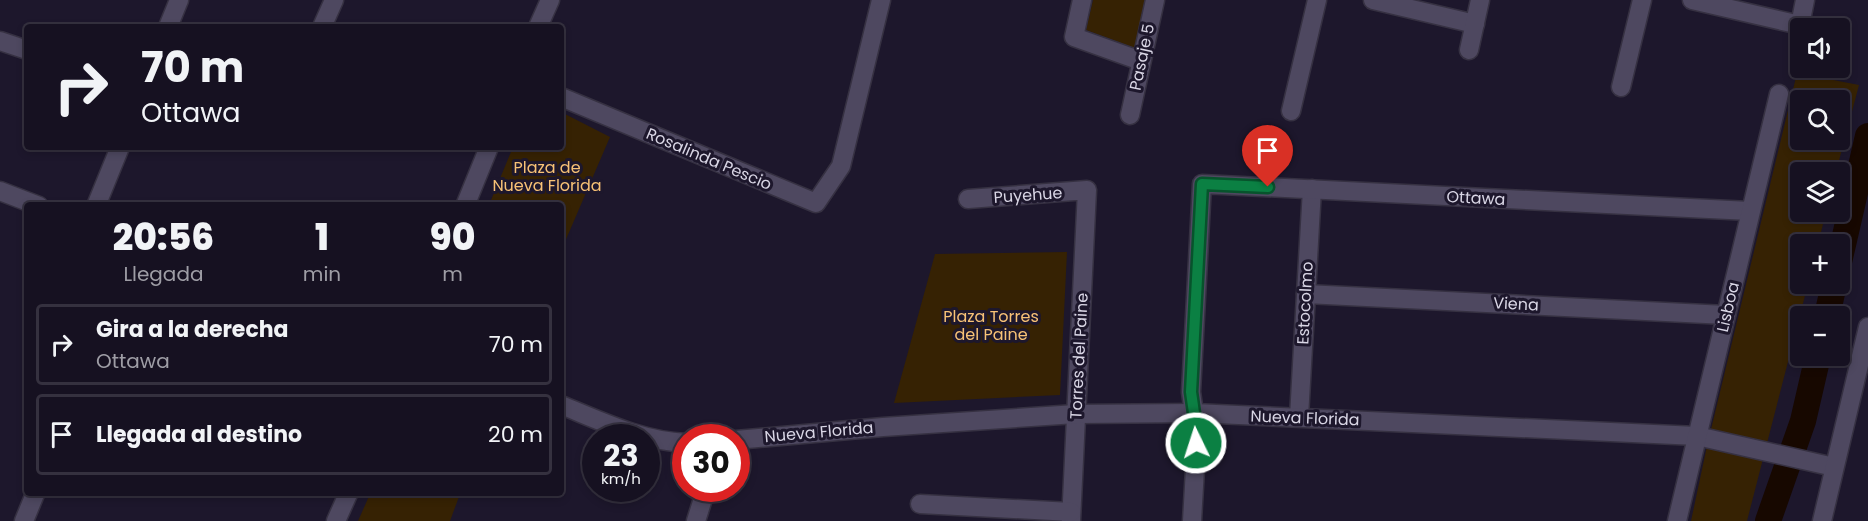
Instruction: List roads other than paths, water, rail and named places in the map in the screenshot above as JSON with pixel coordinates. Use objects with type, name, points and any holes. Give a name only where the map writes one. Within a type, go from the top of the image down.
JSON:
[{"type":"street","points":[[169,24],[179,0]]},
{"type":"street","points":[[323,24],[333,0]]},
{"type":"street","points":[[539,24],[550,0]]},
{"type":"street","name":"Rosalinda Pescio","points":[[564,98],[816,203],[841,166],[881,0]]},
{"type":"street","points":[[1082,0],[1074,37],[1142,61]]},
{"type":"street","name":"Pasaje 5","points":[[1130,115],[1155,0]]},
{"type":"street","points":[[1291,111],[1317,0]]},
{"type":"street","points":[[1373,0],[1475,24]]},
{"type":"street","points":[[1469,50],[1480,0]]},
{"type":"street","points":[[1621,87],[1642,0]]},
{"type":"street","points":[[1692,0],[1800,25],[1806,0]]},
{"type":"street","points":[[0,40],[24,49]]},
{"type":"street","name":"Lisboa","points":[[1677,521],[1779,94]]},
{"type":"street","points":[[98,202],[119,150]]},
{"type":"street","points":[[467,202],[488,150]]},
{"type":"street","name":"Ottawa","points":[[1194,413],[1191,392],[1202,184],[1750,211]]},
{"type":"street","name":"Estocolmo","points":[[1299,417],[1312,189]]},
{"type":"street","name":"Puyehue","points":[[968,199],[1087,190]]},
{"type":"street","name":"Torres del Paine","points":[[1071,517],[1087,190]]},
{"type":"street","points":[[0,191],[29,202]]},
{"type":"street","name":"Viena","points":[[1306,294],[1726,315]]},
{"type":"street","points":[[1822,521],[1868,327]]},
{"type":"street","points":[[564,406],[631,433],[672,441]]},
{"type":"street","points":[[1192,521],[1197,434],[1194,413]]},
{"type":"street","name":"Nueva Florida","points":[[750,439],[1076,414],[1194,413],[1697,436],[1834,467]]},
{"type":"street","points":[[24,521],[34,496]]},
{"type":"street","points":[[336,521],[347,496]]},
{"type":"street","points":[[696,521],[702,502]]},
{"type":"street","points":[[920,504],[1071,517]]},
{"type":"waterway","points":[[1845,234],[1868,136]]},
{"type":"waterway","points":[[1829,306],[1832,294]]},
{"type":"waterway","points":[[1768,521],[1803,421],[1816,366]]},
{"type":"park label","name":"Plaza de Nueva Florida","points":[[547,176]]},
{"type":"park label","name":"Plaza Torres del Paine","points":[[991,325]]}]
